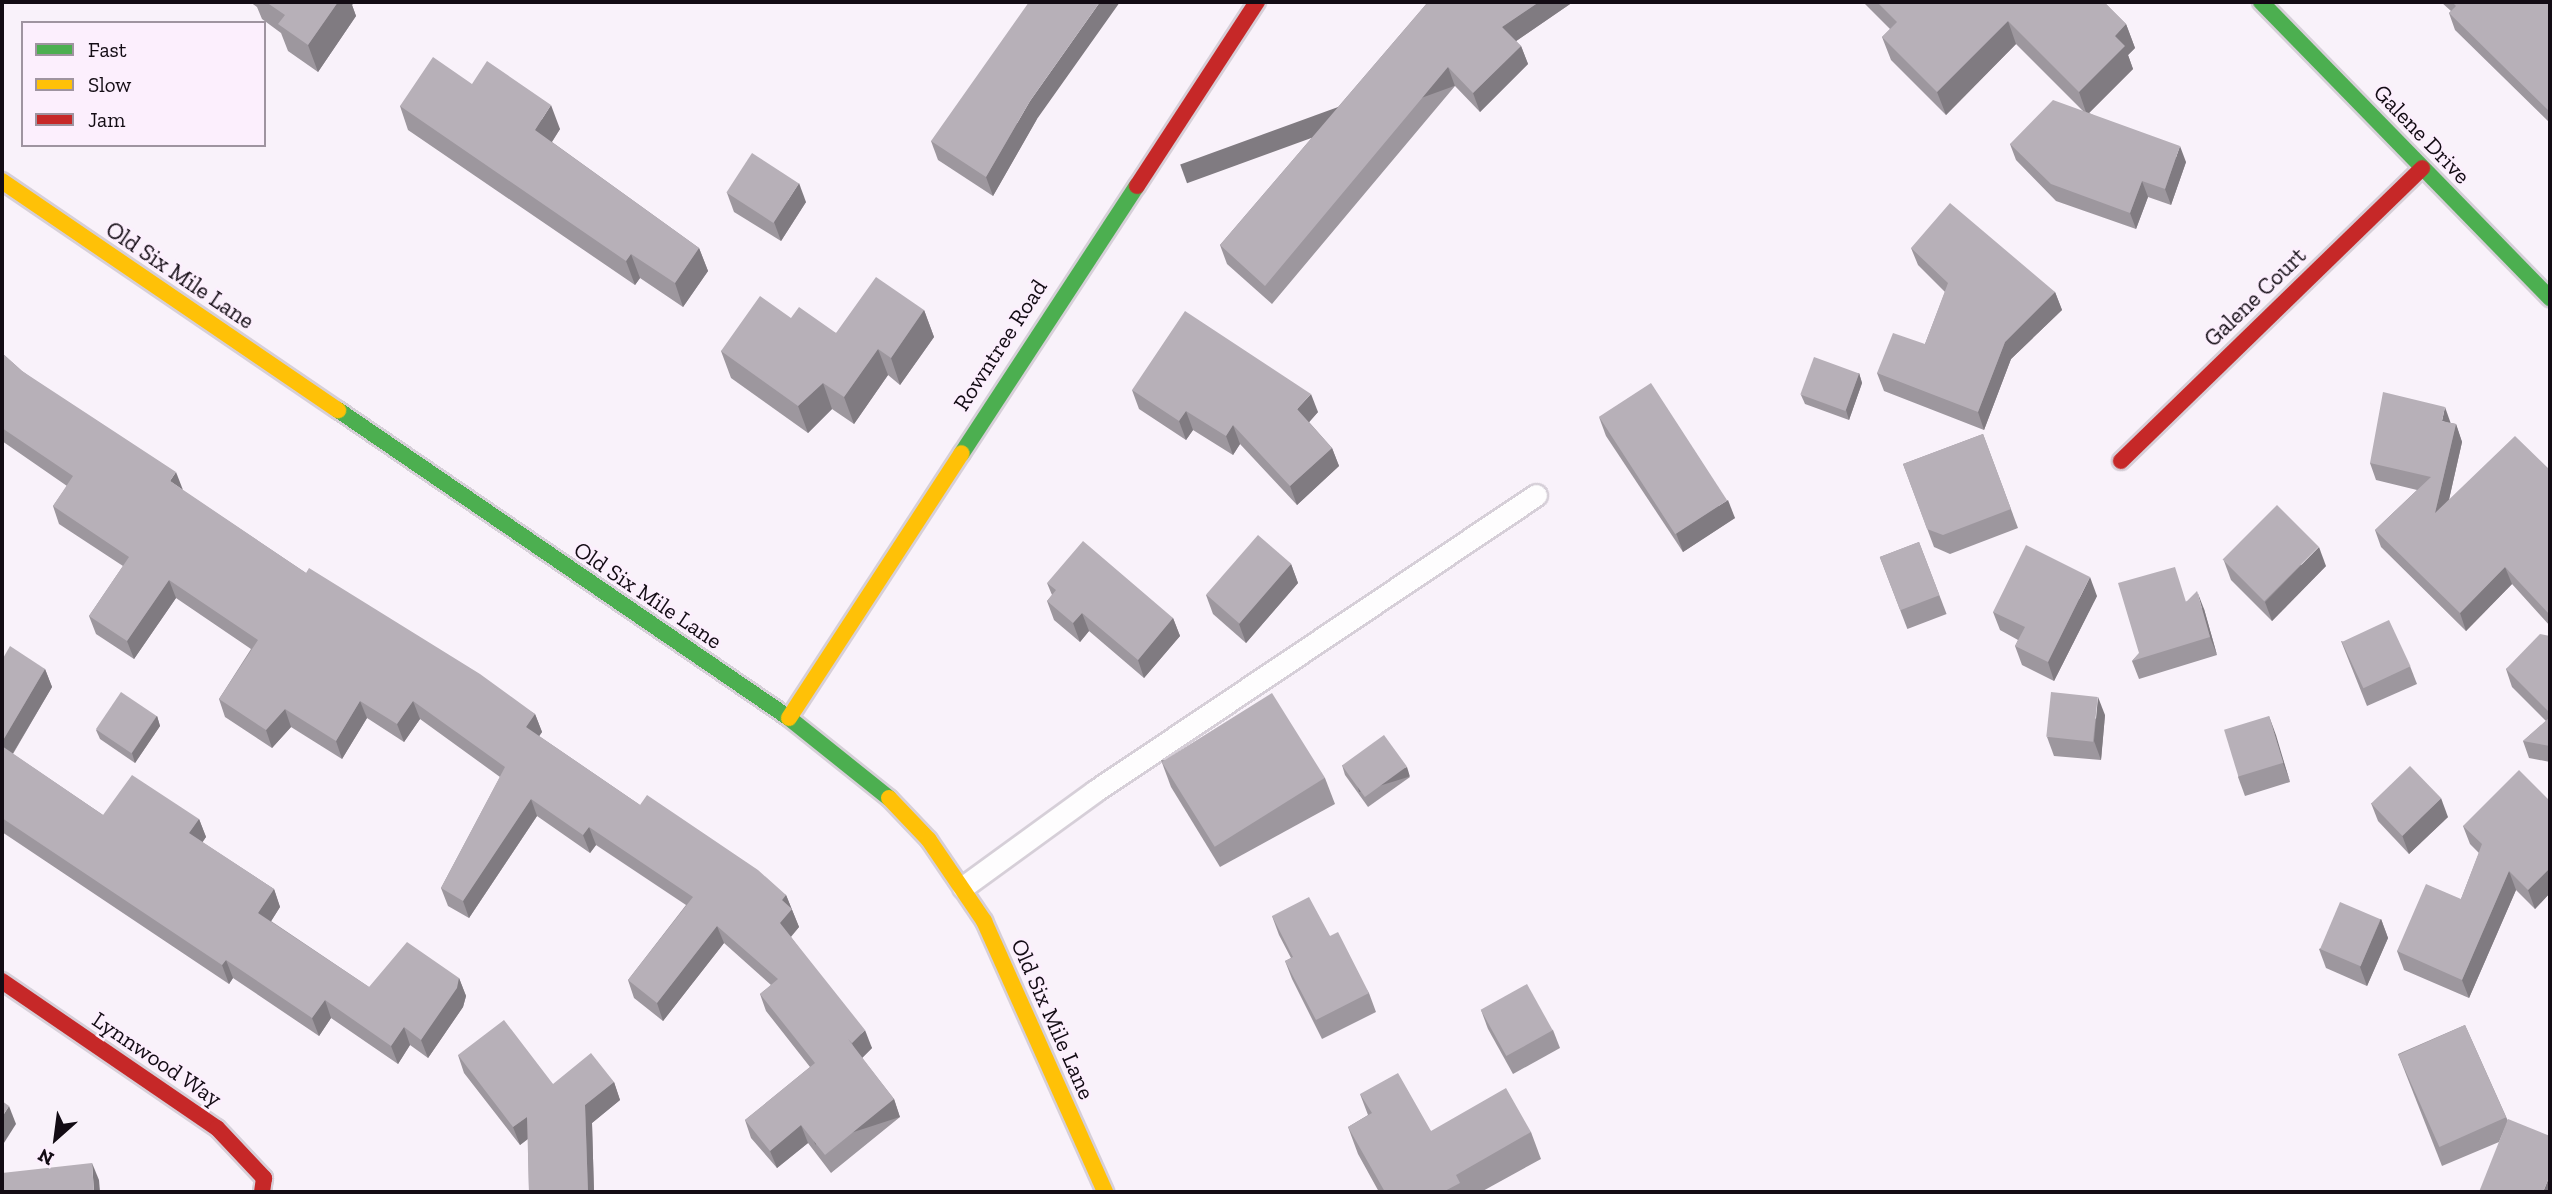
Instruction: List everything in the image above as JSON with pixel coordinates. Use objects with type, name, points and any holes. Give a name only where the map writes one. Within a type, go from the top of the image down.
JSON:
[{"type":"street","name":"Rowntree Road","points":[[789,718],[1257,2]]},
{"type":"street","name":"Galene Drive","points":[[2261,2],[2550,298]]},
{"type":"street","name":"Galene Court","points":[[2121,461],[2422,168]]},
{"type":"street","name":"Old Six Mile Lane","points":[[2,181],[789,718],[891,799],[963,887],[1020,996],[1105,1192]]},
{"type":"street","name":"Lynnwood Way","points":[[2,981],[217,1128],[264,1178],[262,1192]]},
{"type":"lane","points":[[963,887],[1094,791],[1536,495]]},
{"type":"building","points":[[266,2],[338,2],[308,45],[278,24],[285,15]]},
{"type":"building","points":[[1029,2],[1100,2],[1030,101],[986,177],[931,141]]},
{"type":"building","points":[[1428,2],[1539,2],[1502,27],[1521,46],[1473,93],[1448,67],[1265,286],[1220,245]]},
{"type":"building","points":[[1877,2],[2104,2],[2126,24],[2115,36],[2125,46],[2079,92],[2008,21],[1937,92],[1882,37],[1897,22]]},
{"type":"building","points":[[2452,2],[2550,2],[2550,112],[2449,13],[2456,6]]},
{"type":"building","points":[[433,57],[472,84],[487,61],[551,105],[535,130],[699,248],[675,283],[631,254],[626,261],[400,106]]},
{"type":"building","points":[[2053,100],[2180,146],[2165,189],[2142,181],[2130,213],[2051,184],[2010,144]]},
{"type":"building","points":[[752,153],[799,183],[773,223],[726,192]]},
{"type":"building","points":[[1950,203],[2055,292],[2005,342],[1978,412],[1877,373],[1893,333],[1925,344],[1948,283],[1911,248]]},
{"type":"building","points":[[876,277],[924,310],[891,358],[878,349],[844,397],[823,383],[798,406],[721,351],[760,296],[791,318],[799,307],[836,333]]},
{"type":"building","points":[[1185,311],[1311,394],[1297,409],[1332,448],[1290,486],[1233,425],[1226,436],[1186,411],[1179,421],[1132,390]]},
{"type":"building","points":[[2,353],[22,371],[176,472],[170,481],[306,573],[309,568],[480,674],[535,714],[526,727],[640,805],[647,795],[758,870],[786,895],[782,900],[792,909],[780,923],[865,1030],[852,1043],[848,1039],[894,1099],[825,1155],[801,1125],[770,1151],[745,1120],[815,1063],[760,994],[778,979],[717,926],[657,1003],[628,980],[693,897],[589,827],[583,835],[531,799],[463,901],[441,888],[505,767],[413,701],[397,724],[360,701],[336,741],[285,709],[266,730],[219,699],[258,640],[169,580],[127,641],[89,616],[129,557],[53,506],[73,476],[2,428]]},
{"type":"building","points":[[1814,357],[1859,373],[1845,411],[1800,395]]},
{"type":"building","points":[[1651,383],[1727,500],[1675,534],[1599,417]]},
{"type":"building","points":[[2383,392],[2445,407],[2442,421],[2456,424],[2435,513],[2515,436],[2550,470],[2550,615],[2505,567],[2460,613],[2375,530],[2431,477],[2370,463]]},
{"type":"building","points":[[1983,434],[2011,509],[1943,535],[1927,529],[1903,464]]},
{"type":"building","points":[[2277,505],[2319,547],[2264,601],[2223,559]]},
{"type":"building","points":[[1258,535],[1291,564],[1239,623],[1206,595]]},
{"type":"building","points":[[1083,541],[1173,618],[1138,660],[1082,613],[1073,623],[1047,601],[1056,590],[1047,583]]},
{"type":"building","points":[[1919,542],[1939,595],[1900,610],[1880,557]]},
{"type":"building","points":[[2026,545],[2090,577],[2048,662],[2015,646],[2025,627],[1993,612]]},
{"type":"building","points":[[2175,567],[2186,602],[2197,591],[2210,637],[2132,661],[2139,653],[2118,583]]},
{"type":"building","points":[[2389,620],[2411,666],[2363,688],[2342,642]]},
{"type":"building","points":[[2540,634],[2550,636],[2550,713],[2506,669]]},
{"type":"building","points":[[10,646],[45,669],[2,742],[2,660]]},
{"type":"building","points":[[121,692],[157,716],[131,753],[96,729]]},
{"type":"building","points":[[2051,692],[2098,697],[2093,742],[2046,737]]},
{"type":"building","points":[[1272,693],[1325,778],[1215,847],[1162,762]]},
{"type":"building","points":[[2269,716],[2283,763],[2238,777],[2224,730]]},
{"type":"building","points":[[2550,717],[2550,746],[2523,741]]},
{"type":"building","points":[[1384,735],[1407,767],[1365,797],[1342,766]]},
{"type":"building","points":[[2,746],[103,815],[132,775],[199,819],[189,833],[274,889],[258,913],[369,987],[407,942],[459,978],[457,988],[421,1040],[404,1027],[391,1046],[325,1000],[312,1018],[226,960],[222,965],[2,818]]},
{"type":"building","points":[[2410,766],[2441,798],[2402,836],[2371,804]]},
{"type":"building","points":[[2519,770],[2550,801],[2550,868],[2528,890],[2509,871],[2462,980],[2397,951],[2426,884],[2461,899],[2482,844],[2463,826]]},
{"type":"building","points":[[1309,897],[1330,936],[1338,932],[1369,993],[1316,1020],[1285,961],[1293,957],[1272,916]]},
{"type":"building","points":[[2340,902],[2381,919],[2361,966],[2320,949]]},
{"type":"building","points":[[1527,984],[1553,1030],[1506,1056],[1481,1010]]},
{"type":"building","points":[[504,1020],[553,1084],[591,1053],[614,1082],[585,1105],[588,1192],[529,1192],[527,1117],[513,1127],[458,1055]]},
{"type":"building","points":[[2465,1025],[2506,1117],[2439,1147],[2398,1055]]},
{"type":"building","points":[[1398,1073],[1431,1131],[1506,1088],[1531,1132],[1456,1175],[1460,1183],[1443,1192],[1385,1192],[1348,1127],[1372,1113],[1360,1094]]},
{"type":"building","points":[[2,1101],[9,1106],[2,1117]]},
{"type":"building","points":[[2508,1119],[2550,1136],[2550,1175],[2543,1192],[2479,1192]]},
{"type":"building","points":[[92,1163],[94,1192],[2,1192],[2,1173]]},
{"type":"traffic: fast","points":[[2261,2],[2550,298]]},
{"type":"traffic: fast","points":[[962,453],[1137,186]]},
{"type":"traffic: fast","points":[[338,410],[789,718],[889,798]]},
{"type":"traffic: slow","points":[[2,181],[338,410]]},
{"type":"traffic: slow","points":[[789,718],[962,453]]},
{"type":"traffic: slow","points":[[889,798],[929,840],[984,921],[1105,1192]]},
{"type":"traffic: jam","points":[[1137,186],[1257,2]]},
{"type":"traffic: jam","points":[[2121,461],[2422,168]]},
{"type":"traffic: jam","points":[[2,981],[217,1128],[264,1178],[262,1192]]}]
